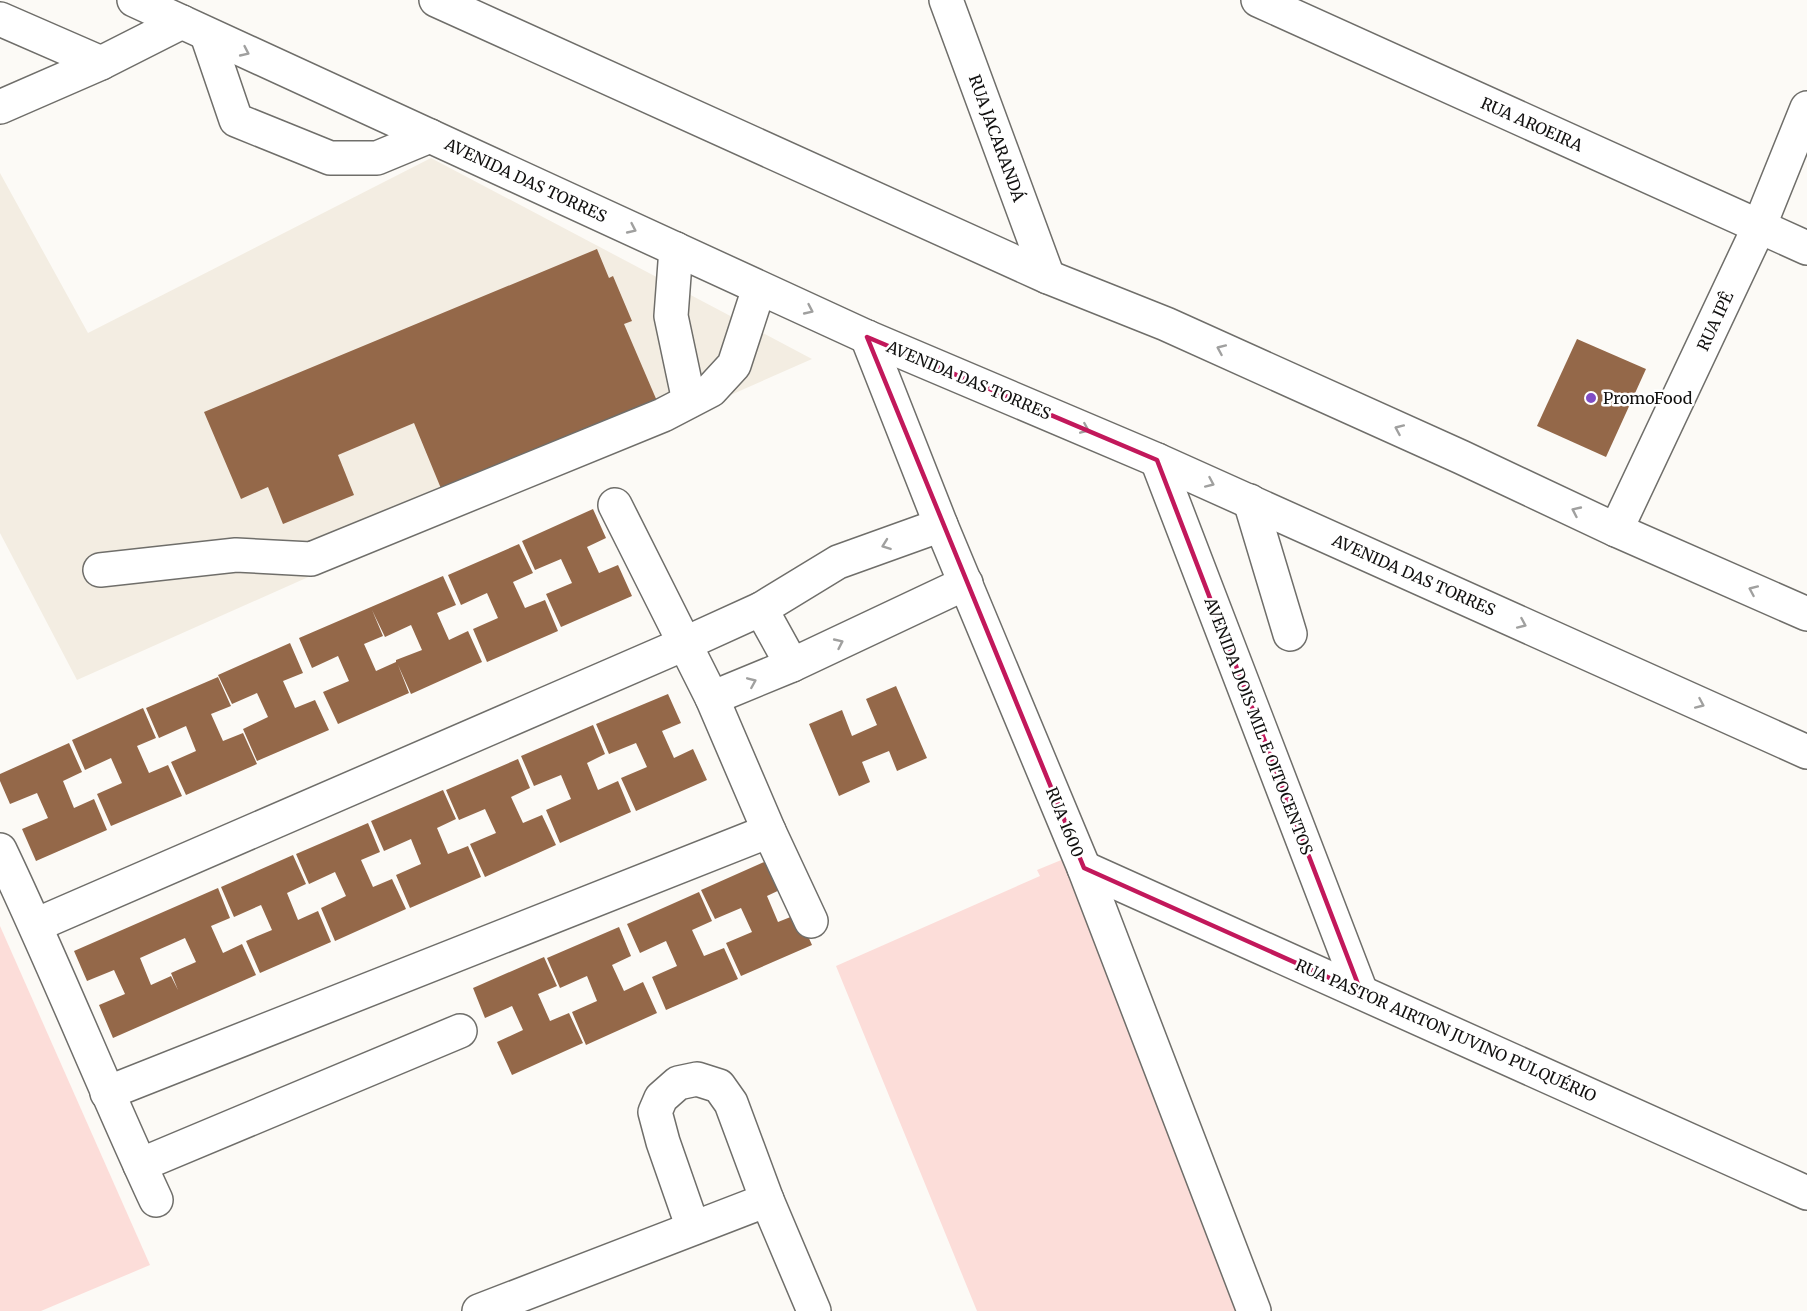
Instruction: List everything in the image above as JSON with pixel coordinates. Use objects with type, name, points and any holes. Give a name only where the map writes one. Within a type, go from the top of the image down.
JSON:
[{"type":"street","name":"AVENIDA DAS TORRES","points":[[135,0],[195,19],[430,136],[759,288],[867,337],[1157,459],[1807,752]]},
{"type":"street","points":[[436,0],[1048,277],[1177,329],[1450,452],[1616,530],[1807,614]]},
{"type":"street","name":"RUA JACARANDÁ","points":[[946,0],[1048,277]]},
{"type":"street","name":"RUA AROEIRA","points":[[1258,0],[1807,248]]},
{"type":"street","points":[[0,19],[101,63]]},
{"type":"street","points":[[0,107],[195,19],[236,120],[330,158],[377,158],[430,136]]},
{"type":"street","name":"RUA IPÊ","points":[[1616,530],[1759,227],[1807,108]]},
{"type":"street","points":[[676,249],[671,316],[689,401]]},
{"type":"street","points":[[100,570],[236,555],[311,559],[663,415],[711,390],[734,365],[759,288]]},
{"type":"street","name":"RUA 1600","points":[[867,337],[941,525],[1084,868],[1254,1311]]},
{"type":"street","name":"AVENIDA DOIS MIL E OITOCENTOS","points":[[1157,459],[1361,992]]},
{"type":"street","points":[[1250,501],[1290,634]]},
{"type":"street","points":[[615,505],[712,698],[810,921]]},
{"type":"street","points":[[36,925],[684,644],[760,609],[838,562],[941,525]]},
{"type":"street","points":[[712,698],[792,665],[966,583]]},
{"type":"street","points":[[760,609],[792,665]]},
{"type":"street","points":[[107,1093],[769,831]]},
{"type":"street","points":[[0,850],[36,925],[107,1093],[156,1200]]},
{"type":"street","name":"RUA PASTOR AIRTON JUVINO PULQUÉRIO","points":[[1084,868],[1807,1193]]},
{"type":"street","points":[[140,1166],[460,1031]]},
{"type":"street","points":[[693,1228],[663,1142],[656,1112],[661,1098],[678,1083],[697,1079],[719,1086],[731,1103],[767,1200],[813,1311]]},
{"type":"street","points":[[479,1311],[767,1200]]},
{"type":"highlighted area","points":[[867,337],[1157,460],[1361,992],[1084,868]]},
{"type":"shaded area","points":[[431,158],[812,359],[667,423],[452,513],[77,680],[0,533],[0,173],[88,333]]},
{"type":"shaded area","points":[[1071,856],[1249,1311],[977,1311],[836,966],[1040,876],[1037,870]]},
{"type":"shaded area","points":[[0,926],[150,1265],[41,1311],[0,1311]]},
{"type":"building","points":[[597,249],[609,278],[613,276],[632,321],[624,324],[663,415],[447,503],[414,423],[338,455],[354,495],[283,524],[268,487],[241,499],[204,412]]},
{"type":"building","name":"PromoFood","points":[[1577,339],[1646,369],[1606,457],[1537,426]]},
{"type":"building","points":[[593,509],[606,538],[587,547],[599,573],[618,565],[632,596],[561,627],[546,594],[572,583],[561,559],[535,570],[522,541]]},
{"type":"building","points":[[519,544],[533,573],[513,582],[525,608],[545,600],[558,631],[487,662],[473,629],[498,618],[487,593],[461,605],[448,575]]},
{"type":"building","points":[[443,576],[456,605],[437,613],[449,640],[468,631],[482,662],[411,694],[398,665],[409,693],[338,724],[323,692],[349,681],[338,656],[312,668],[299,638]],"holes":[[[372,610],[385,637],[411,625],[422,650],[376,671],[364,644],[383,636]]]},
{"type":"building","points":[[290,643],[303,673],[283,681],[295,708],[315,700],[329,730],[257,761],[243,729],[268,717],[257,693],[232,704],[218,675]]},
{"type":"building","points":[[218,677],[231,706],[211,714],[223,741],[243,733],[257,764],[186,795],[171,762],[196,751],[186,726],[159,738],[146,708]]},
{"type":"building","points":[[896,686],[927,758],[897,771],[889,751],[862,762],[870,782],[839,796],[809,724],[842,710],[852,736],[877,725],[866,699]]},
{"type":"building","points":[[668,694],[681,723],[662,731],[674,758],[693,749],[707,780],[636,811],[621,778],[647,767],[636,743],[609,754],[596,724]]},
{"type":"building","points":[[143,708],[156,738],[137,746],[149,773],[168,765],[182,796],[111,826],[97,794],[122,783],[111,758],[85,770],[72,740]]},
{"type":"building","points":[[593,725],[605,754],[587,763],[598,790],[618,781],[631,812],[560,843],[546,810],[571,799],[561,775],[534,786],[521,756]]},
{"type":"building","points":[[69,743],[82,772],[63,781],[74,808],[94,799],[107,830],[36,861],[22,829],[48,818],[37,793],[10,804],[0,781],[0,774]]},
{"type":"building","points":[[518,759],[530,788],[511,797],[523,823],[542,815],[556,845],[485,877],[470,844],[496,833],[485,809],[459,820],[446,790]]},
{"type":"building","points":[[443,790],[456,819],[437,828],[448,854],[468,846],[481,877],[410,908],[396,875],[421,864],[411,839],[384,851],[371,821]]},
{"type":"building","points":[[368,823],[380,852],[361,860],[373,887],[392,879],[406,909],[335,941],[321,908],[346,896],[335,872],[309,884],[296,854]]},
{"type":"building","points":[[293,855],[306,884],[287,893],[298,920],[318,911],[331,942],[260,973],[246,941],[272,930],[261,905],[234,917],[221,887]]},
{"type":"building","points":[[773,858],[786,887],[767,896],[778,922],[798,914],[812,945],[741,976],[726,943],[752,932],[741,908],[715,919],[701,890]]},
{"type":"building","points":[[218,888],[230,918],[211,926],[223,953],[242,944],[256,975],[113,1038],[99,1005],[125,994],[114,970],[87,981],[74,951]],"holes":[[[185,938],[196,962],[171,973],[178,990],[171,976],[151,985],[140,958]]]},
{"type":"building","points":[[699,892],[712,921],[692,930],[704,956],[724,948],[738,979],[666,1010],[652,977],[677,966],[666,941],[640,953],[627,924]]},
{"type":"building","points":[[619,927],[631,956],[612,965],[624,991],[643,982],[657,1013],[586,1045],[572,1012],[597,1001],[587,976],[560,988],[547,958]]},
{"type":"building","points":[[544,957],[557,986],[538,994],[550,1021],[569,1013],[583,1043],[512,1075],[497,1042],[523,1030],[512,1006],[485,1018],[473,988]]},
{"type":"place","name":"PromoFood","points":[[1591,398]]}]
